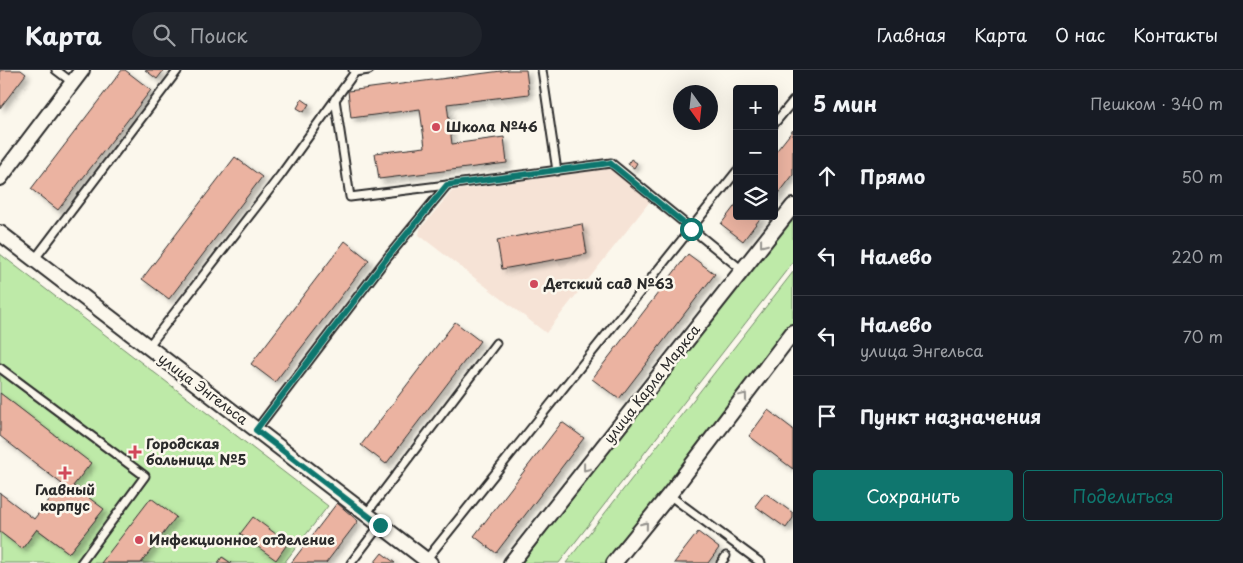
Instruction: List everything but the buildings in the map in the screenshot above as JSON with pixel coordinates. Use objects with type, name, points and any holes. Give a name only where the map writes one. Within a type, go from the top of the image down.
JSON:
[{"type":"street","points":[[0,178],[82,70]]},
{"type":"street","name":"улица Карла Маркса","points":[[511,563],[793,206]]},
{"type":"street","name":"улица Энгельса","points":[[0,233],[428,562]]},
{"type":"street","points":[[614,563],[669,495],[793,332]]},
{"type":"lane","points":[[56,70],[73,83]]},
{"type":"lane","points":[[34,260],[178,70]]},
{"type":"lane","points":[[148,347],[280,176],[354,71],[369,70]]},
{"type":"lane","points":[[542,70],[557,171]]},
{"type":"lane","points":[[335,99],[350,197],[610,163],[742,270]]},
{"type":"lane","points":[[778,119],[793,101]]},
{"type":"lane","points":[[428,562],[734,175]]},
{"type":"lane","points":[[256,430],[387,258],[447,185]]},
{"type":"lane","points":[[366,514],[496,343]]},
{"type":"lane","points":[[0,368],[145,476],[81,563]]},
{"type":"lane","points":[[669,495],[761,563]]},
{"type":"lane","points":[[351,563],[380,525]]},
{"type":"lane","points":[[721,563],[726,556]]},
{"type":"shaded area","name":"Детский сад №63","points":[[610,168],[651,200],[546,333],[419,235],[420,229],[452,191]]},
{"type":"green space","points":[[793,214],[793,262],[559,563],[522,563]]},
{"type":"green space","name":"Городская больница №5","points":[[0,254],[328,506],[284,563],[231,563],[223,557],[218,563],[0,563],[0,532],[22,549],[37,529],[69,553],[103,509],[73,486],[90,463],[0,393]]},
{"type":"green space","points":[[793,272],[793,325],[608,563],[566,563]]},
{"type":"place","name":"Школа №46","points":[[436,127]]},
{"type":"place","name":"Детский сад №63","points":[[534,284]]},
{"type":"place","name":"Городская больница №5","points":[[135,452]]},
{"type":"place","name":"Главный корпус","points":[[65,473]]},
{"type":"place","name":"Инфекционное отделение","points":[[139,540]]},
{"type":"route","points":[[380,525],[256,430],[387,258],[447,185],[610,163],[691,229]]}]
